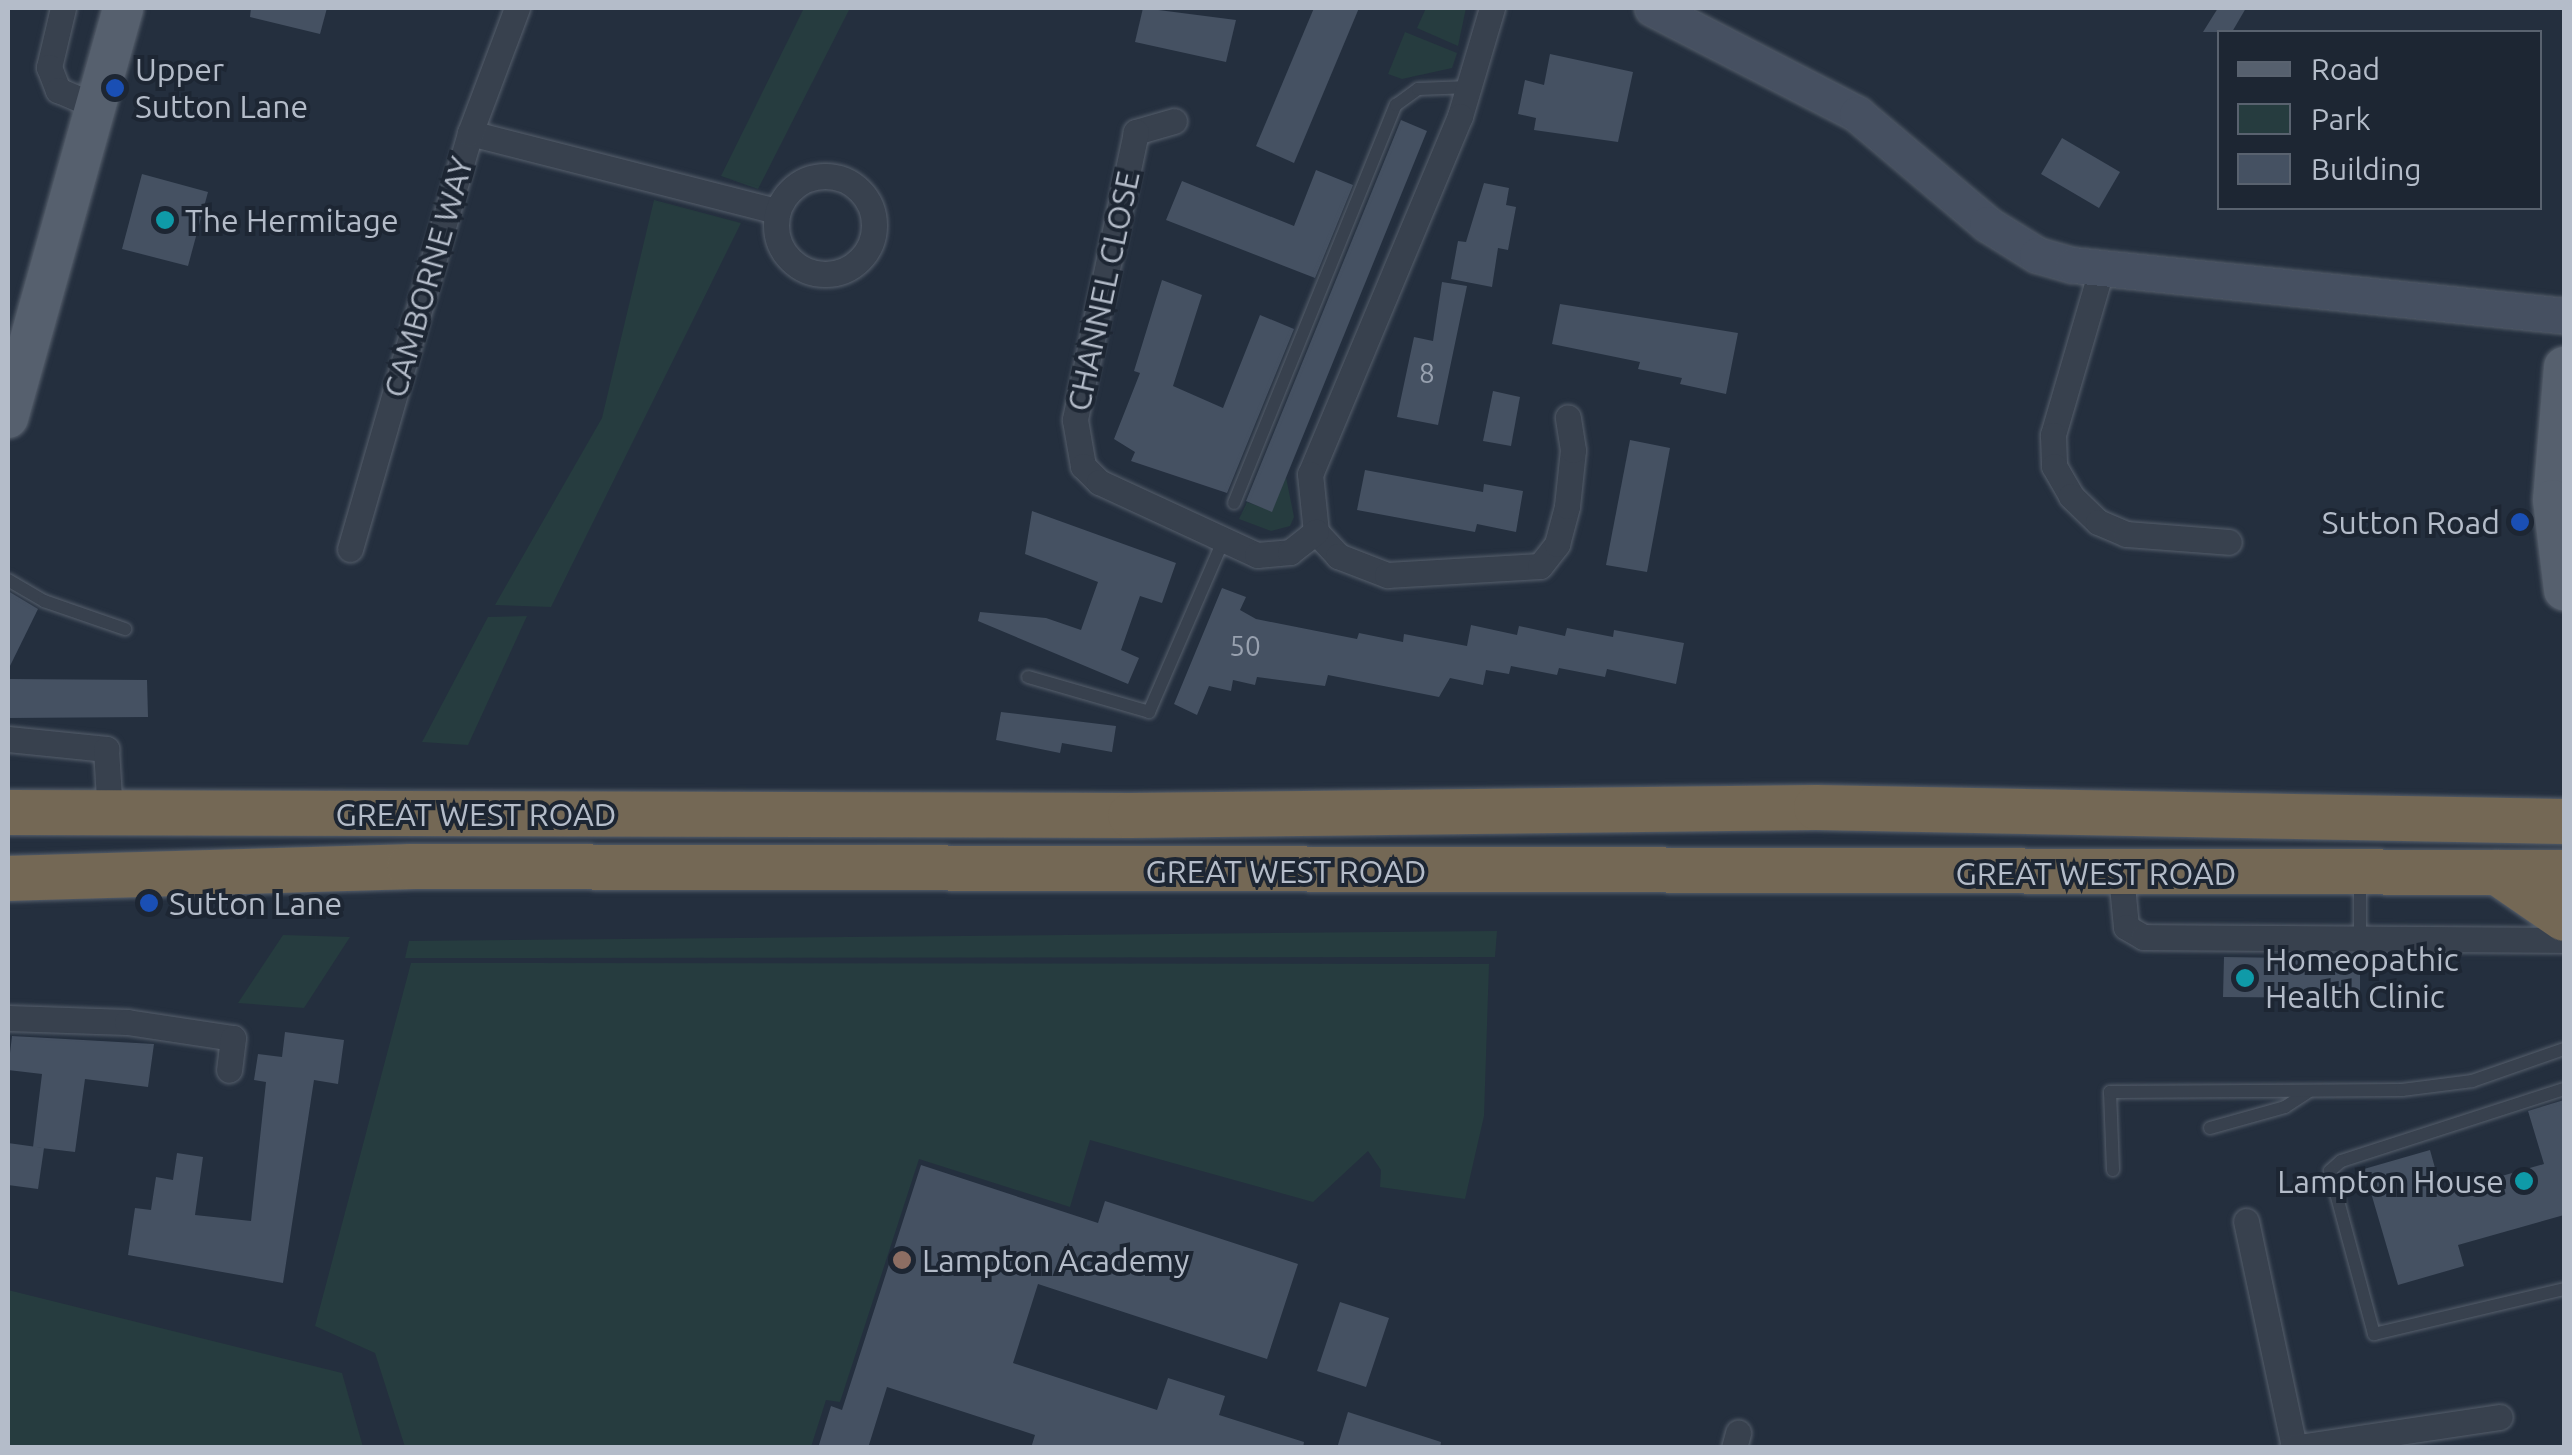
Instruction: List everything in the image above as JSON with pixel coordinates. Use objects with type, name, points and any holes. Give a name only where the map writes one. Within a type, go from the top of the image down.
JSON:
[{"type":"highway","name":"GREAT WEST ROAD","points":[[8,812],[1130,815],[1816,806],[2564,822]]},
{"type":"highway","name":"GREAT WEST ROAD","points":[[8,878],[409,866],[2121,893],[2360,871],[2564,872]]},
{"type":"highway","points":[[2497,872],[2564,918]]},
{"type":"main road","points":[[8,418],[100,108],[123,8]]},
{"type":"main road","points":[[2564,367],[2554,500],[2564,590]]},
{"type":"street","points":[[63,8],[49,67],[58,90],[100,108]]},
{"type":"street","name":"CAMBORNE WAY","points":[[350,549],[470,132],[517,8]]},
{"type":"street","points":[[1492,8],[1469,87],[1310,474],[1316,532],[1338,556],[1388,575],[1540,566],[1557,544],[1567,506],[1573,450],[1568,417]]},
{"type":"street","points":[[1652,8],[1857,114],[2021,248],[2102,268],[2564,316]]},
{"type":"street","name":"CHANNEL CLOSE","points":[[1174,121],[1136,132],[1083,371],[1076,441],[1083,466],[1098,482],[1257,555],[1275,556],[1316,532]]},
{"type":"street","points":[[470,132],[777,211]]},
{"type":"street","points":[[2102,268],[2053,435],[2054,466],[2071,496],[2098,522],[2126,534],[2229,542]]},
{"type":"street","points":[[8,739],[106,749],[110,814]]},
{"type":"street","name":"GREAT WEST ROAD","points":[[2121,893],[2126,927],[2143,938],[2564,940]]},
{"type":"street","points":[[8,1018],[127,1022],[234,1038],[229,1070]]},
{"type":"street","points":[[2246,1220],[2293,1447],[2500,1417]]},
{"type":"lane","points":[[1234,502],[1396,106],[1418,89],[1469,87]]},
{"type":"lane","points":[[1028,677],[1149,712],[1224,539]]},
{"type":"lane","points":[[8,580],[44,602],[126,628]]},
{"type":"lane","points":[[2360,871],[2360,940]]},
{"type":"lane","points":[[2112,1170],[2110,1092],[2310,1090],[2472,1081],[2564,1049]]},
{"type":"lane","points":[[2564,1089],[2341,1161],[2330,1170],[2374,1334],[2564,1288]]},
{"type":"lane","points":[[2210,1128],[2285,1107],[2310,1090]]},
{"type":"green space","points":[[804,8],[850,8],[758,189],[721,176]]},
{"type":"green space","points":[[1426,8],[1466,8],[1458,46],[1417,28]]},
{"type":"green space","points":[[1405,32],[1457,53],[1452,68],[1402,79],[1388,74]]},
{"type":"green space","points":[[654,200],[741,223],[551,607],[495,605],[602,418]]},
{"type":"green space","points":[[1286,477],[1294,517],[1290,526],[1271,531],[1239,519],[1247,502],[1272,511]]},
{"type":"green space","points":[[527,616],[468,745],[422,742],[488,617]]},
{"type":"green space","points":[[1497,931],[1495,957],[405,958],[409,941]]},
{"type":"green space","points":[[283,935],[350,937],[304,1008],[238,1003]]},
{"type":"green space","name":"Lampton Academy","points":[[411,963],[1489,964],[1484,1116],[1465,1199],[1380,1187],[1381,1170],[1368,1151],[1313,1202],[1090,1140],[1070,1207],[919,1159],[840,1402],[826,1400],[811,1447],[405,1447],[375,1353],[315,1326]]},
{"type":"green space","points":[[8,1290],[342,1373],[363,1447],[8,1447]]},
{"type":"building","points":[[251,8],[327,8],[320,34],[250,17]]},
{"type":"building","points":[[1143,8],[1236,20],[1226,62],[1135,42]]},
{"type":"building","points":[[1314,8],[1359,8],[1294,163],[1256,146]]},
{"type":"building","points":[[2218,8],[2246,8],[2233,30],[2203,32]]},
{"type":"building","points":[[1550,54],[1633,72],[1618,142],[1534,130],[1536,118],[1518,114],[1525,80],[1544,85]]},
{"type":"building","points":[[1401,120],[1427,131],[1272,512],[1246,501]]},
{"type":"building","points":[[2062,138],[2120,172],[2099,208],[2041,174]]},
{"type":"building","points":[[1316,170],[1353,185],[1315,278],[1166,220],[1182,181],[1294,226]]},
{"type":"building","name":"The Hermitage","points":[[142,174],[208,192],[188,266],[122,249]]},
{"type":"building","points":[[1484,183],[1509,188],[1506,205],[1516,207],[1508,250],[1498,248],[1492,287],[1451,279],[1458,241],[1466,242]]},
{"type":"building","points":[[1162,280],[1202,295],[1173,386],[1223,408],[1260,315],[1294,329],[1227,493],[1131,461],[1135,452],[1114,439],[1140,373],[1134,371]]},
{"type":"building","points":[[1442,282],[1467,286],[1438,425],[1397,417],[1414,337],[1433,341]]},
{"type":"building","points":[[1560,304],[1738,333],[1726,394],[1680,384],[1682,378],[1638,369],[1640,362],[1552,344]]},
{"type":"building","points":[[1493,391],[1520,397],[1511,446],[1483,441]]},
{"type":"building","points":[[1630,440],[1670,448],[1647,572],[1606,565]]},
{"type":"building","points":[[1365,470],[1483,492],[1484,484],[1523,491],[1516,532],[1477,524],[1475,532],[1357,510]]},
{"type":"building","points":[[1032,511],[1176,563],[1162,603],[1140,596],[1121,650],[1139,658],[1128,684],[978,621],[980,612],[1046,618],[1081,630],[1098,582],[1025,554]]},
{"type":"building","points":[[1222,588],[1246,597],[1240,610],[1256,619],[1357,639],[1359,633],[1403,642],[1404,634],[1467,646],[1471,625],[1517,635],[1519,626],[1565,636],[1567,628],[1613,637],[1614,630],[1684,643],[1676,684],[1607,669],[1605,677],[1559,668],[1557,675],[1511,666],[1509,674],[1486,670],[1483,685],[1450,678],[1439,697],[1328,675],[1325,686],[1257,677],[1255,685],[1233,680],[1231,691],[1209,686],[1197,715],[1174,704]]},
{"type":"building","points":[[8,591],[38,609],[8,670]]},
{"type":"building","points":[[8,679],[147,680],[148,717],[8,718]]},
{"type":"building","points":[[1001,712],[1116,726],[1112,752],[1062,743],[1060,753],[996,740]]},
{"type":"building","points":[[2224,957],[2360,959],[2360,998],[2223,997]]},
{"type":"building","points":[[285,1032],[344,1040],[338,1084],[314,1080],[283,1283],[128,1255],[135,1208],[151,1210],[156,1177],[173,1180],[177,1153],[203,1157],[195,1215],[251,1221],[266,1082],[254,1080],[258,1054],[282,1057]]},
{"type":"building","points":[[12,1036],[154,1044],[148,1087],[85,1079],[75,1152],[33,1147],[42,1074],[8,1070]]},
{"type":"building","name":"Lampton House","points":[[2564,1100],[2564,1215],[2458,1245],[2464,1266],[2398,1285],[2364,1169],[2430,1150],[2442,1193],[2544,1164],[2528,1111]]},
{"type":"building","points":[[8,1143],[44,1148],[38,1189],[8,1185]]},
{"type":"building","points":[[921,1165],[1098,1223],[1105,1201],[1298,1264],[1267,1359],[1038,1284],[1013,1363],[1157,1410],[1168,1378],[1225,1396],[1219,1415],[1304,1442],[1303,1448],[1031,1448],[1035,1435],[887,1387],[868,1448],[818,1448],[831,1406],[842,1410]]},
{"type":"building","points":[[1340,1302],[1389,1318],[1366,1387],[1317,1371]]},
{"type":"building","points":[[1348,1412],[1441,1442],[1440,1448],[1337,1448]]},
{"type":"place","name":"Upper Sutton Lane","points":[[115,88]]},
{"type":"place","name":"The Hermitage","points":[[165,220]]},
{"type":"place","name":"Sutton Road","points":[[2520,522]]},
{"type":"place","name":"Sutton Lane","points":[[149,903]]},
{"type":"place","name":"Homeopathic Health Clinic","points":[[2245,978]]},
{"type":"place","name":"Lampton House","points":[[2524,1181]]},
{"type":"place","name":"Lampton Academy","points":[[902,1260]]}]
